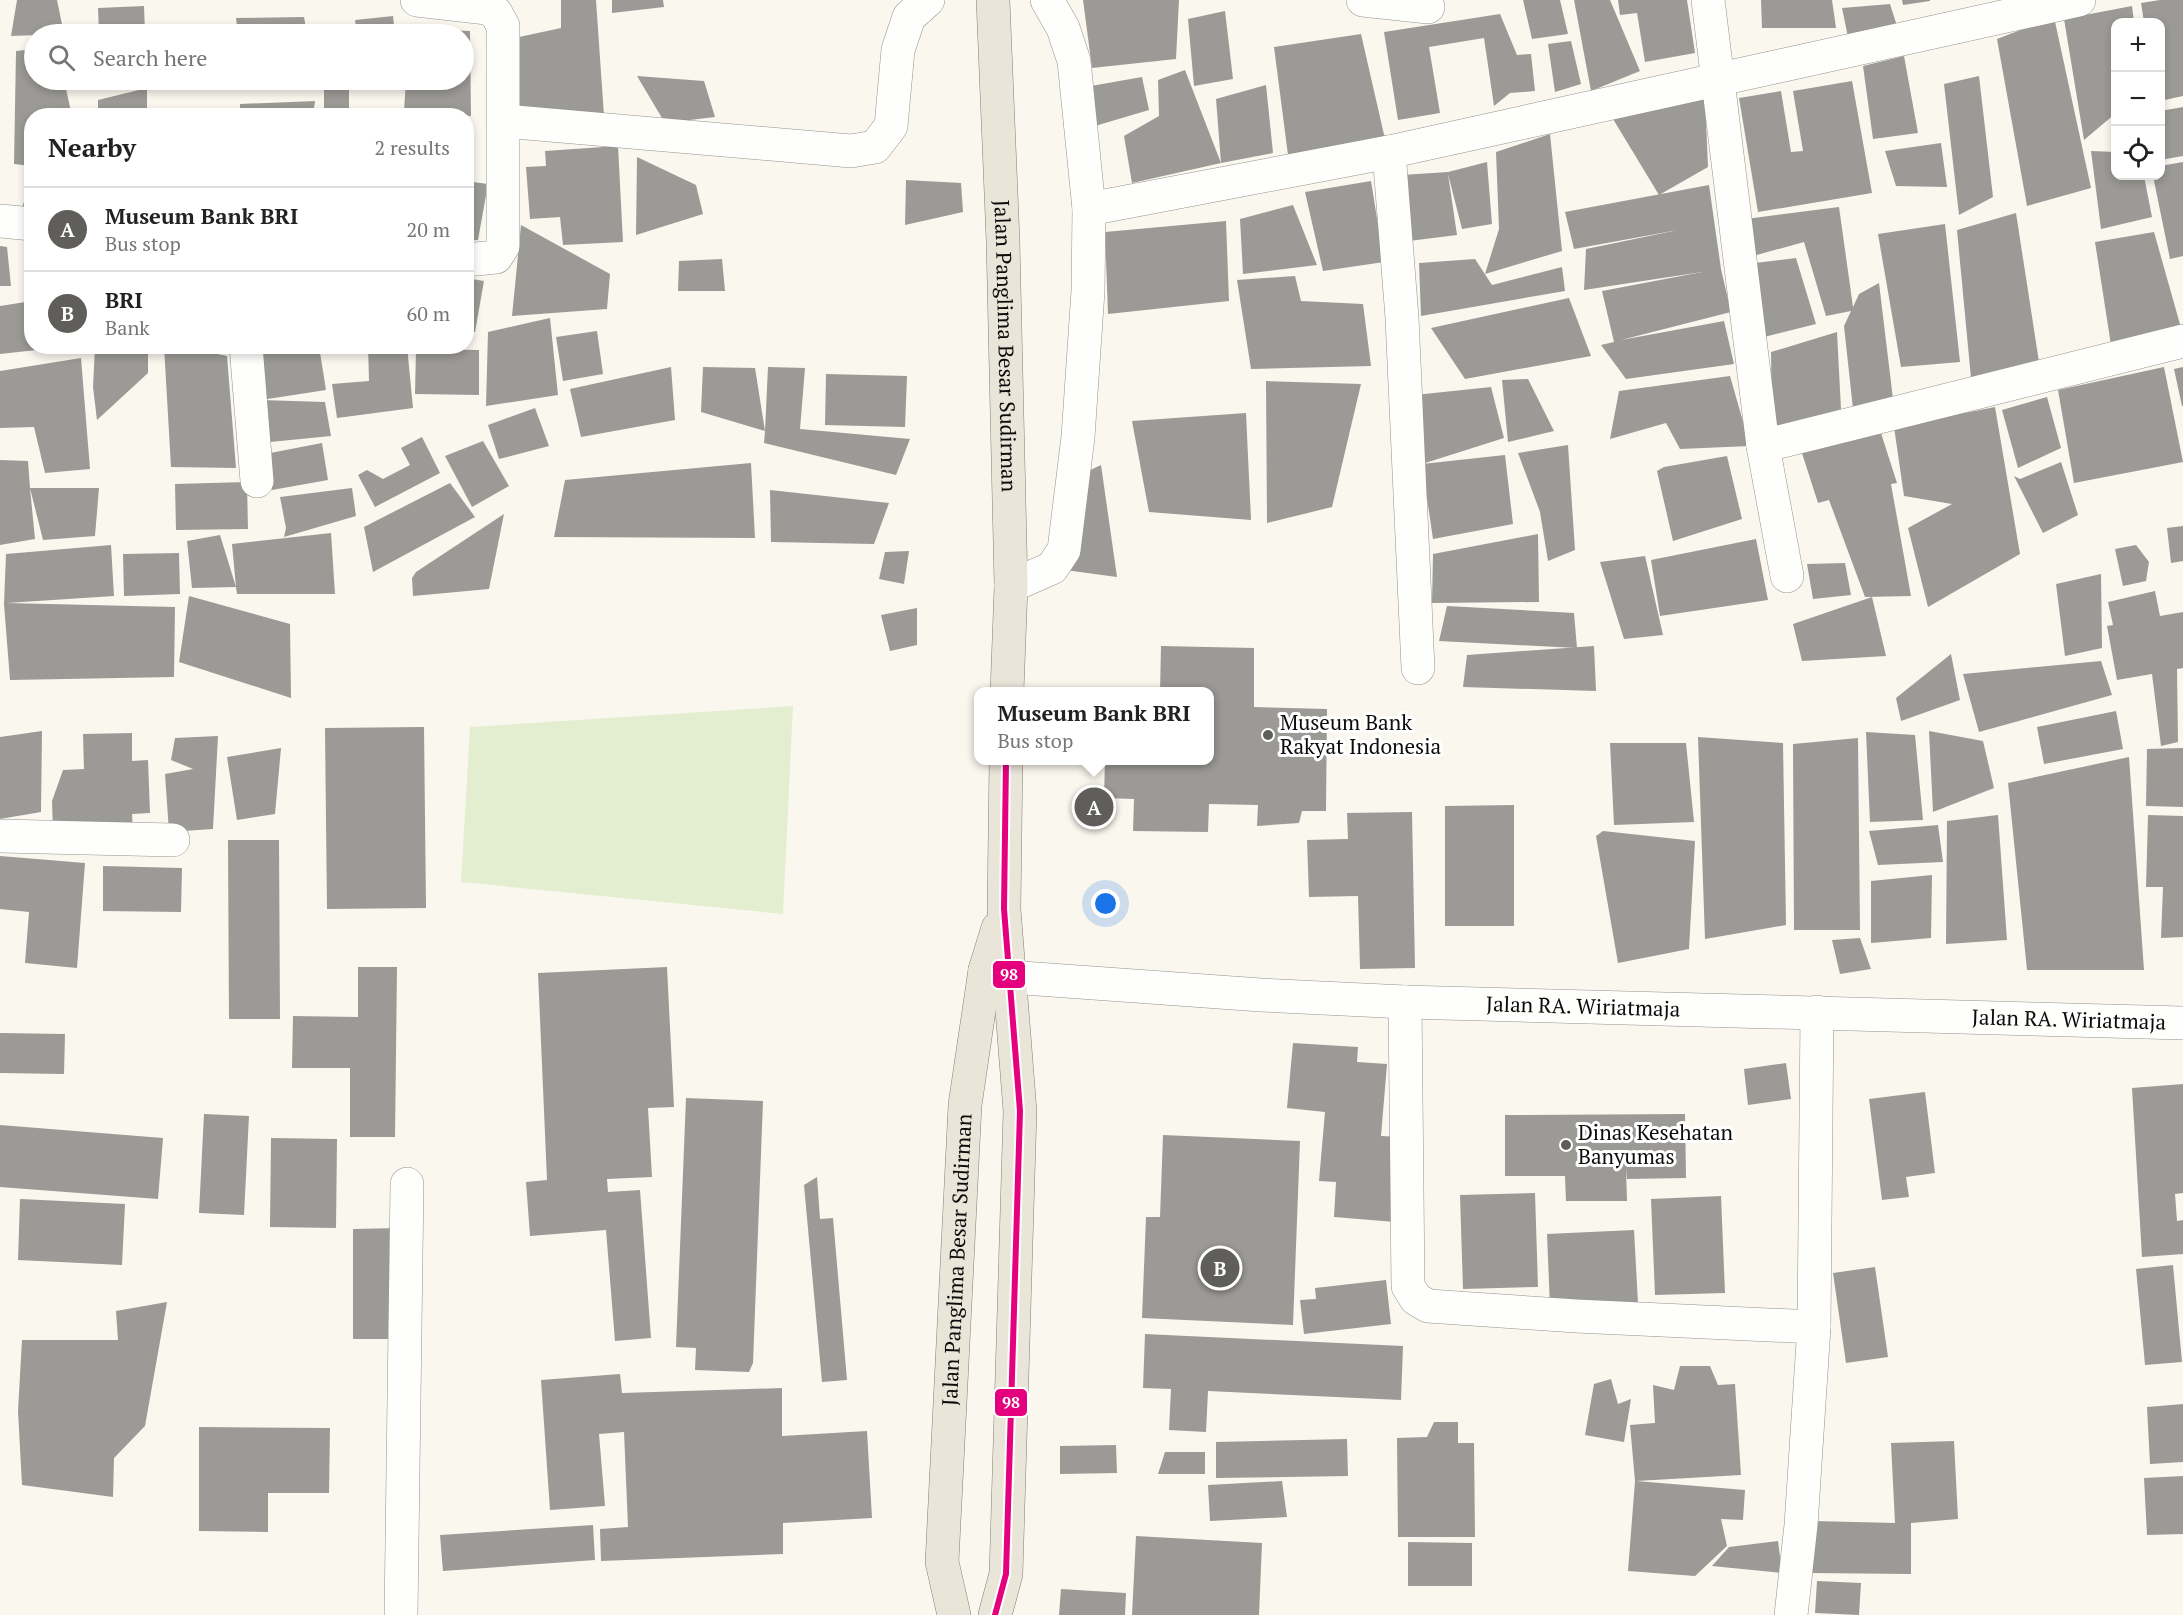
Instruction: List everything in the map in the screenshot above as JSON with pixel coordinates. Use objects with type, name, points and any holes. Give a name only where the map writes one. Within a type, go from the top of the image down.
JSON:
[{"type":"main road","name":"Jalan Panglima Besar Sudirman","points":[[993,0],[1003,242],[1011,586],[1007,687]]},
{"type":"main road","name":"Jalan Panglima Besar Sudirman","points":[[954,1615],[942,1562],[965,1105],[997,973],[1004,909],[1006,765]]},
{"type":"main road","name":"Jalan Panglima Besar Sudirman","points":[[995,1615],[1006,1574],[1020,1123],[997,973]]},
{"type":"street","points":[[417,0],[468,4],[487,8],[496,13],[503,26],[503,246],[496,257],[474,259]]},
{"type":"street","points":[[504,121],[851,151],[875,147],[891,126],[898,50],[909,17],[928,0]]},
{"type":"street","points":[[1011,586],[1052,568],[1064,550],[1079,426],[1088,291],[1089,209],[1074,61],[1063,28],[1047,0]]},
{"type":"street","points":[[1363,0],[1428,7]]},
{"type":"street","points":[[1708,0],[1762,446],[1787,576]]},
{"type":"street","points":[[1089,209],[1389,152],[1718,79],[1991,9],[2079,0]]},
{"type":"street","points":[[1389,152],[1402,318],[1419,668]]},
{"type":"street","points":[[0,221],[24,223]]},
{"type":"street","points":[[1762,446],[2183,341]]},
{"type":"street","points":[[247,354],[257,482]]},
{"type":"street","points":[[0,836],[173,840]]},
{"type":"street","name":"Jalan RA. Wiriatmaja","points":[[997,973],[1251,994],[1405,1002],[2183,1023]]},
{"type":"street","points":[[1405,1002],[1408,1286],[1416,1299],[1428,1306],[1439,1307],[1814,1327]]},
{"type":"street","points":[[1791,1615],[1801,1525],[1814,1327],[1817,1012]]},
{"type":"street","points":[[400,1615],[407,1184]]},
{"type":"green space","points":[[793,706],[783,914],[461,882],[470,727]]},
{"type":"building","points":[[17,0],[57,0],[62,24],[24,24],[24,36],[11,36]]},
{"type":"building","points":[[561,0],[596,0],[604,116],[516,111],[519,37],[561,28]]},
{"type":"building","points":[[612,0],[663,0],[664,7],[612,13]]},
{"type":"building","points":[[1083,0],[1179,0],[1176,59],[1092,68]]},
{"type":"building","points":[[1523,0],[1560,0],[1568,34],[1532,39]]},
{"type":"building","points":[[1574,0],[1610,0],[1640,71],[1591,91]]},
{"type":"building","points":[[1618,0],[1687,0],[1695,53],[1645,62],[1637,13],[1620,15]]},
{"type":"building","points":[[1761,0],[1832,0],[1836,28],[1762,28]]},
{"type":"building","points":[[1902,0],[1930,0],[1930,1],[1903,5]]},
{"type":"building","points":[[2183,0],[2183,96],[2165,100],[2165,18],[2143,18],[2141,3]]},
{"type":"building","points":[[1890,4],[1897,26],[1849,42],[1842,8]]},
{"type":"building","points":[[144,6],[145,24],[99,24],[98,8]]},
{"type":"building","points":[[2132,6],[2134,18],[2111,18],[2111,117],[2084,140],[2064,19]]},
{"type":"building","points":[[1225,11],[1233,79],[1194,86],[1188,19]]},
{"type":"building","points":[[1500,14],[1517,55],[1531,54],[1535,91],[1510,93],[1494,106],[1484,38],[1429,47],[1440,113],[1398,120],[1384,32]]},
{"type":"building","points":[[393,16],[394,24],[356,24],[355,20]]},
{"type":"building","points":[[304,17],[305,24],[237,24],[236,18]]},
{"type":"building","points":[[2054,17],[2091,188],[2027,206],[1997,39]]},
{"type":"building","points":[[1361,34],[1385,139],[1288,155],[1274,47]]},
{"type":"building","points":[[1571,41],[1581,84],[1555,92],[1548,44]]},
{"type":"building","points":[[24,50],[24,90],[66,90],[70,108],[24,108],[24,165],[14,164],[16,51]]},
{"type":"building","points":[[1904,56],[1918,133],[1873,139],[1863,66]]},
{"type":"building","points":[[1185,70],[1221,163],[1132,183],[1124,136],[1159,116],[1158,80]]},
{"type":"building","points":[[637,76],[704,81],[715,117],[665,123]]},
{"type":"building","points":[[1979,76],[1993,197],[1959,215],[1944,84]]},
{"type":"building","points":[[1142,77],[1149,110],[1095,126],[1091,86]]},
{"type":"building","points":[[1852,81],[1872,193],[1758,212],[1739,98],[1781,91],[1791,152],[1803,151],[1793,91]]},
{"type":"building","points":[[1266,85],[1273,153],[1221,163],[1216,99]]},
{"type":"building","points":[[147,90],[147,108],[98,108],[98,100]]},
{"type":"building","points":[[324,90],[349,90],[349,108],[324,108]]},
{"type":"building","points":[[405,90],[471,90],[471,108],[404,108]]},
{"type":"building","points":[[1705,99],[1708,167],[1659,195],[1610,114]]},
{"type":"building","points":[[315,101],[314,108],[240,108],[240,104]]},
{"type":"building","points":[[2183,107],[2183,156],[2165,159],[2165,110]]},
{"type":"building","points":[[1550,134],[1562,251],[1485,274],[1499,229],[1496,152]]},
{"type":"building","points":[[1941,143],[1947,187],[1896,186],[1885,151]]},
{"type":"building","points":[[618,146],[623,242],[563,245],[560,217],[530,219],[526,167],[546,166],[545,151]]},
{"type":"building","points":[[2091,151],[2111,152],[2111,180],[2145,180],[2152,217],[2101,229]]},
{"type":"building","points":[[637,157],[696,185],[703,214],[636,235]]},
{"type":"building","points":[[1487,162],[1492,224],[1462,229],[1448,174],[1457,235],[1409,241],[1402,175],[1448,172]]},
{"type":"building","points":[[2183,162],[2183,256],[2170,259],[2154,180],[2165,180],[2165,165]]},
{"type":"building","points":[[906,180],[961,183],[963,212],[905,225]]},
{"type":"building","points":[[1371,181],[1384,262],[1323,271],[1305,192]]},
{"type":"building","points":[[474,182],[488,184],[478,240],[474,240]]},
{"type":"building","points":[[1709,185],[1721,269],[1731,312],[1621,340],[1724,321],[1734,364],[1626,379],[1601,345],[1614,342],[1602,291],[1702,272],[1584,290],[1586,249],[1678,230],[1574,249],[1565,212]]},
{"type":"building","points":[[1293,205],[1317,265],[1243,274],[1240,219]]},
{"type":"building","points":[[1839,207],[1853,307],[1859,294],[1879,283],[1893,399],[1853,409],[1844,326],[1851,311],[1826,316],[1804,242],[1753,256],[1746,219]]},
{"type":"building","points":[[2016,213],[2039,362],[1971,378],[1957,230]]},
{"type":"building","points":[[1226,221],[1229,301],[1108,314],[1105,232]]},
{"type":"building","points":[[1945,224],[1960,362],[1901,367],[1878,234]]},
{"type":"building","points":[[521,225],[610,274],[607,309],[512,316]]},
{"type":"building","points":[[2154,232],[2181,328],[2111,345],[2095,242]]},
{"type":"building","points":[[0,246],[7,247],[11,286],[0,286]]},
{"type":"building","points":[[1796,258],[1816,324],[1760,338],[1755,263]]},
{"type":"building","points":[[722,259],[725,291],[678,291],[679,261]]},
{"type":"building","points":[[1475,259],[1492,285],[1562,267],[1565,291],[1421,316],[1419,263]]},
{"type":"building","points":[[1295,276],[1301,301],[1363,304],[1371,366],[1251,369],[1237,280]]},
{"type":"building","points":[[474,279],[484,281],[474,332]]},
{"type":"building","points":[[1569,298],[1591,356],[1465,379],[1431,328]]},
{"type":"building","points":[[24,302],[24,351],[0,354],[0,306]]},
{"type":"building","points":[[550,318],[558,395],[486,406],[488,332]]},
{"type":"building","points":[[597,331],[603,374],[563,381],[556,337]]},
{"type":"building","points":[[1837,332],[1841,409],[1772,435],[1771,352]]},
{"type":"building","points":[[474,350],[479,350],[479,395],[415,394],[416,354],[474,354]]},
{"type":"building","points":[[95,354],[148,354],[148,373],[97,420],[93,387]]},
{"type":"building","points":[[164,354],[227,356],[236,468],[171,467]]},
{"type":"building","points":[[255,354],[320,354],[326,390],[261,400]]},
{"type":"building","points":[[368,354],[408,354],[413,408],[337,418],[332,384],[369,381]]},
{"type":"building","points":[[81,358],[90,469],[45,473],[34,427],[0,428],[0,371]]},
{"type":"building","points":[[671,367],[675,420],[581,437],[570,389]]},
{"type":"building","points":[[703,367],[755,368],[765,431],[701,412]]},
{"type":"building","points":[[768,367],[805,368],[800,429],[910,439],[896,475],[764,443]]},
{"type":"building","points":[[2164,367],[2183,462],[2074,483],[2058,390]]},
{"type":"building","points":[[2183,367],[2183,406],[2182,406],[2174,369]]},
{"type":"building","points":[[826,374],[907,376],[905,427],[825,425]]},
{"type":"building","points":[[1730,376],[1750,446],[1680,449],[1666,423],[1610,439],[1619,391]]},
{"type":"building","points":[[1528,379],[1554,431],[1508,442],[1502,380]]},
{"type":"building","points":[[1266,381],[1361,384],[1332,507],[1267,523]]},
{"type":"building","points":[[1491,387],[1504,438],[1422,464],[1415,395]]},
{"type":"building","points":[[2047,397],[2061,448],[2018,468],[2002,410]]},
{"type":"building","points":[[261,400],[325,402],[331,436],[270,442]]},
{"type":"building","points":[[1995,407],[2020,554],[1928,607],[1908,528],[1952,504],[1904,496],[1894,427]]},
{"type":"building","points":[[535,408],[549,446],[499,459],[488,425]]},
{"type":"building","points":[[1246,413],[1251,520],[1149,512],[1132,421]]},
{"type":"building","points":[[1880,430],[1897,483],[1891,484],[1911,596],[1865,597],[1829,500],[1818,503],[1800,447]]},
{"type":"building","points":[[422,437],[440,473],[375,507],[358,475],[367,470],[383,479],[410,465],[401,448]]},
{"type":"building","points":[[483,441],[509,486],[472,507],[445,456]]},
{"type":"building","points":[[322,443],[328,480],[272,490],[265,454]]},
{"type":"building","points":[[1568,445],[1575,550],[1548,561],[1540,512],[1518,453]]},
{"type":"building","points":[[1505,455],[1513,524],[1433,539],[1422,464]]},
{"type":"building","points":[[1727,456],[1742,519],[1673,541],[1657,471],[1664,467]]},
{"type":"building","points":[[0,460],[28,461],[35,539],[0,545]]},
{"type":"building","points":[[2061,462],[2078,515],[2043,533],[2014,476],[2020,479]]},
{"type":"building","points":[[751,463],[755,538],[554,537],[565,480]]},
{"type":"building","points":[[1101,465],[1117,577],[1065,570],[1086,472]]},
{"type":"building","points":[[247,482],[248,529],[176,530],[175,484]]},
{"type":"building","points":[[450,483],[475,517],[373,572],[364,527]]},
{"type":"building","points":[[30,488],[99,488],[95,536],[43,540]]},
{"type":"building","points":[[352,488],[356,516],[284,537],[286,528],[280,497]]},
{"type":"building","points":[[770,490],[889,503],[874,544],[771,542]]},
{"type":"building","points":[[504,514],[489,589],[413,596],[412,578],[416,572]]},
{"type":"building","points":[[2183,526],[2183,561],[2171,563],[2167,528]]},
{"type":"building","points":[[331,533],[335,594],[237,594],[232,544]]},
{"type":"building","points":[[1538,534],[1539,602],[1432,603],[1433,554]]},
{"type":"building","points":[[220,535],[236,587],[192,588],[187,541]]},
{"type":"building","points":[[1756,539],[1768,600],[1660,616],[1651,560]]},
{"type":"building","points":[[111,545],[114,596],[7,603],[175,607],[174,677],[10,680],[4,604],[6,554]]},
{"type":"building","points":[[2136,545],[2149,562],[2146,581],[2123,586],[2115,549]]},
{"type":"building","points":[[909,551],[904,584],[879,579],[885,552]]},
{"type":"building","points":[[179,553],[180,594],[124,596],[123,554]]},
{"type":"building","points":[[1645,556],[1663,635],[1624,639],[1600,562]]},
{"type":"building","points":[[1845,563],[1851,595],[1813,599],[1807,564]]},
{"type":"building","points":[[2101,574],[2102,648],[2065,656],[2056,584]]},
{"type":"building","points":[[2155,591],[2160,616],[2183,612],[2183,668],[2177,669],[2178,742],[2161,746],[2152,674],[2117,680],[2107,626],[2113,625],[2108,602]]},
{"type":"building","points":[[189,596],[290,624],[291,698],[179,662]]},
{"type":"building","points":[[1872,597],[1886,656],[1802,661],[1793,624]]},
{"type":"building","points":[[1447,606],[1574,613],[1577,648],[1439,641]]},
{"type":"building","points":[[917,608],[917,645],[890,651],[881,615]]},
{"type":"building","name":"Museum Bank Rakyat Indonesia","points":[[1161,646],[1254,648],[1254,707],[1327,709],[1326,811],[1302,811],[1299,823],[1257,826],[1258,805],[1209,804],[1208,832],[1133,831],[1134,799],[1104,798],[1105,765],[1214,765],[1214,687],[1160,687]]},
{"type":"building","points":[[1594,646],[1596,691],[1463,687],[1467,655]]},
{"type":"building","points":[[1951,654],[1960,700],[1901,721],[1896,698]]},
{"type":"building","points":[[2101,661],[2112,695],[1979,732],[1963,674]]},
{"type":"building","points":[[2116,711],[2123,749],[2044,764],[2037,727]]},
{"type":"building","points":[[424,727],[426,908],[327,909],[325,728]]},
{"type":"building","points":[[42,731],[41,812],[0,819],[0,737]]},
{"type":"building","points":[[1929,731],[1983,741],[1994,788],[1933,812]]},
{"type":"building","points":[[1866,732],[1915,735],[1923,820],[1870,822]]},
{"type":"building","points":[[132,733],[132,761],[148,760],[150,813],[132,814],[133,829],[53,831],[52,801],[63,770],[84,769],[83,734]]},
{"type":"building","points":[[218,736],[213,829],[169,832],[165,774],[193,769],[171,760],[175,738]]},
{"type":"building","points":[[1698,737],[1783,743],[1786,925],[1705,939]]},
{"type":"building","points":[[1858,738],[1860,930],[1794,930],[1793,744]]},
{"type":"building","points":[[1610,743],[1686,743],[1694,822],[1614,825]]},
{"type":"building","points":[[281,748],[275,814],[237,820],[227,757]]},
{"type":"building","points":[[2183,748],[2183,807],[2146,806],[2147,749]]},
{"type":"building","points":[[2129,757],[2144,970],[2027,970],[2008,783]]},
{"type":"building","points":[[1514,805],[1514,926],[1445,926],[1445,806]]},
{"type":"building","points":[[1412,812],[1415,968],[1360,969],[1358,896],[1309,897],[1307,840],[1348,839],[1347,813]]},
{"type":"building","points":[[1998,815],[2007,940],[1946,944],[1947,821]]},
{"type":"building","points":[[2148,815],[2183,816],[2183,937],[2161,938],[2163,887],[2146,887]]},
{"type":"building","points":[[1938,825],[1943,862],[1878,865],[1869,831]]},
{"type":"building","points":[[1603,831],[1695,841],[1689,949],[1618,963],[1596,836]]},
{"type":"building","points":[[228,840],[279,840],[280,1019],[229,1019]]},
{"type":"building","points":[[0,856],[85,863],[77,968],[25,963],[29,912],[0,909]]},
{"type":"building","points":[[103,866],[182,868],[181,912],[103,911]]},
{"type":"building","points":[[1932,875],[1931,938],[1871,943],[1871,881]]},
{"type":"building","points":[[1860,938],[1871,969],[1840,974],[1832,940]]},
{"type":"building","points":[[358,967],[397,967],[395,1137],[350,1137],[350,1068],[292,1068],[293,1016],[358,1017]]},
{"type":"building","points":[[667,967],[674,1107],[648,1108],[652,1177],[607,1179],[608,1192],[640,1190],[651,1338],[615,1341],[606,1230],[530,1236],[526,1182],[547,1180],[538,973]]},
{"type":"building","points":[[0,1033],[65,1034],[64,1074],[0,1073]]},
{"type":"building","points":[[1293,1043],[1358,1047],[1357,1062],[1387,1064],[1381,1136],[1401,1137],[1395,1222],[1334,1217],[1336,1182],[1319,1181],[1325,1112],[1287,1108]]},
{"type":"building","points":[[1786,1063],[1791,1099],[1748,1105],[1744,1069]]},
{"type":"building","points":[[2183,1084],[2183,1193],[2175,1194],[2177,1221],[2183,1220],[2183,1254],[2142,1257],[2132,1088]]},
{"type":"building","points":[[1925,1092],[1935,1173],[1906,1177],[1909,1197],[1882,1200],[1869,1099]]},
{"type":"building","points":[[686,1098],[763,1101],[753,1363],[749,1372],[695,1370],[696,1348],[676,1347]]},
{"type":"building","points":[[204,1114],[249,1116],[244,1215],[199,1213]]},
{"type":"building","name":"Dinas Kesehatan Banyumas","points":[[1685,1114],[1686,1178],[1627,1179],[1626,1168],[1627,1201],[1566,1201],[1565,1176],[1505,1176],[1505,1115]]},
{"type":"building","points":[[0,1125],[163,1138],[158,1199],[0,1187]]},
{"type":"building","points":[[1163,1135],[1300,1141],[1293,1325],[1142,1318],[1146,1217],[1160,1217]]},
{"type":"building","points":[[271,1138],[337,1139],[336,1228],[270,1227]]},
{"type":"building","points":[[817,1177],[820,1219],[833,1218],[847,1380],[822,1382],[804,1185]]},
{"type":"building","points":[[1535,1193],[1538,1287],[1463,1289],[1460,1195]]},
{"type":"building","points":[[1721,1196],[1725,1293],[1655,1295],[1651,1199]]},
{"type":"building","points":[[20,1199],[125,1204],[122,1265],[18,1260]]},
{"type":"building","points":[[401,1228],[402,1339],[353,1339],[353,1229]]},
{"type":"building","points":[[1634,1230],[1638,1303],[1550,1307],[1547,1234]]},
{"type":"building","points":[[2173,1265],[2182,1362],[2145,1365],[2136,1269]]},
{"type":"building","points":[[1875,1267],[1888,1357],[1846,1363],[1833,1273]]},
{"type":"building","points":[[1386,1280],[1391,1324],[1304,1334],[1300,1300],[1316,1299],[1315,1288]]},
{"type":"building","points":[[167,1302],[145,1426],[114,1458],[113,1497],[22,1485],[18,1411],[22,1340],[118,1340],[116,1311]]},
{"type":"building","points":[[1145,1334],[1403,1346],[1401,1400],[1208,1391],[1206,1432],[1169,1430],[1171,1389],[1143,1388]]},
{"type":"building","points":[[1680,1366],[1710,1366],[1718,1385],[1735,1384],[1741,1475],[1636,1481],[1745,1490],[1743,1520],[1721,1519],[1727,1546],[1695,1576],[1628,1571],[1635,1481],[1630,1425],[1655,1423],[1653,1385],[1674,1390]]},
{"type":"building","points":[[620,1374],[622,1393],[782,1388],[782,1436],[867,1431],[872,1518],[783,1523],[783,1554],[601,1561],[600,1529],[628,1527],[624,1432],[599,1434],[605,1506],[550,1510],[541,1380]]},
{"type":"building","points":[[1611,1379],[1618,1404],[1631,1399],[1624,1442],[1585,1435],[1594,1384]]},
{"type":"building","points":[[2183,1404],[2183,1462],[2150,1464],[2147,1407]]},
{"type":"building","points":[[1434,1422],[1458,1422],[1458,1443],[1474,1443],[1475,1537],[1398,1537],[1397,1438],[1427,1437]]},
{"type":"building","points":[[199,1427],[330,1428],[329,1493],[268,1493],[268,1532],[199,1531]]},
{"type":"building","points":[[1347,1439],[1348,1476],[1216,1478],[1216,1442]]},
{"type":"building","points":[[1954,1441],[1958,1519],[1911,1523],[1911,1574],[1812,1573],[1813,1521],[1895,1523],[1891,1443]]},
{"type":"building","points":[[1116,1445],[1117,1473],[1060,1474],[1060,1446]]},
{"type":"building","points":[[1165,1452],[1205,1452],[1205,1474],[1158,1474]]},
{"type":"building","points":[[2183,1476],[2183,1534],[2147,1535],[2144,1478]]},
{"type":"building","points":[[1282,1481],[1287,1517],[1210,1521],[1208,1485]]},
{"type":"building","points":[[593,1525],[595,1560],[443,1571],[440,1535]]},
{"type":"building","points":[[1136,1536],[1262,1543],[1259,1615],[1132,1615]]},
{"type":"building","points":[[1778,1541],[1782,1573],[1712,1566],[1729,1547]]},
{"type":"building","points":[[1408,1542],[1472,1543],[1472,1586],[1408,1586]]},
{"type":"building","points":[[1817,1581],[1861,1583],[1859,1615],[1815,1613]]},
{"type":"building","points":[[1061,1589],[1126,1593],[1125,1615],[1059,1615]]},
{"type":"transit line","name":"98","points":[[995,1615],[1006,1574],[1020,1111],[1004,909],[1006,765]]},
{"type":"place","name":"Museum Bank Rakyat Indonesia","points":[[1268,735]]},
{"type":"place","name":"Museum Bank BRI","points":[[1094,807]]},
{"type":"place","name":"Dinas Kesehatan Banyumas","points":[[1566,1145]]},
{"type":"place","name":"BRI","points":[[1220,1268]]}]
